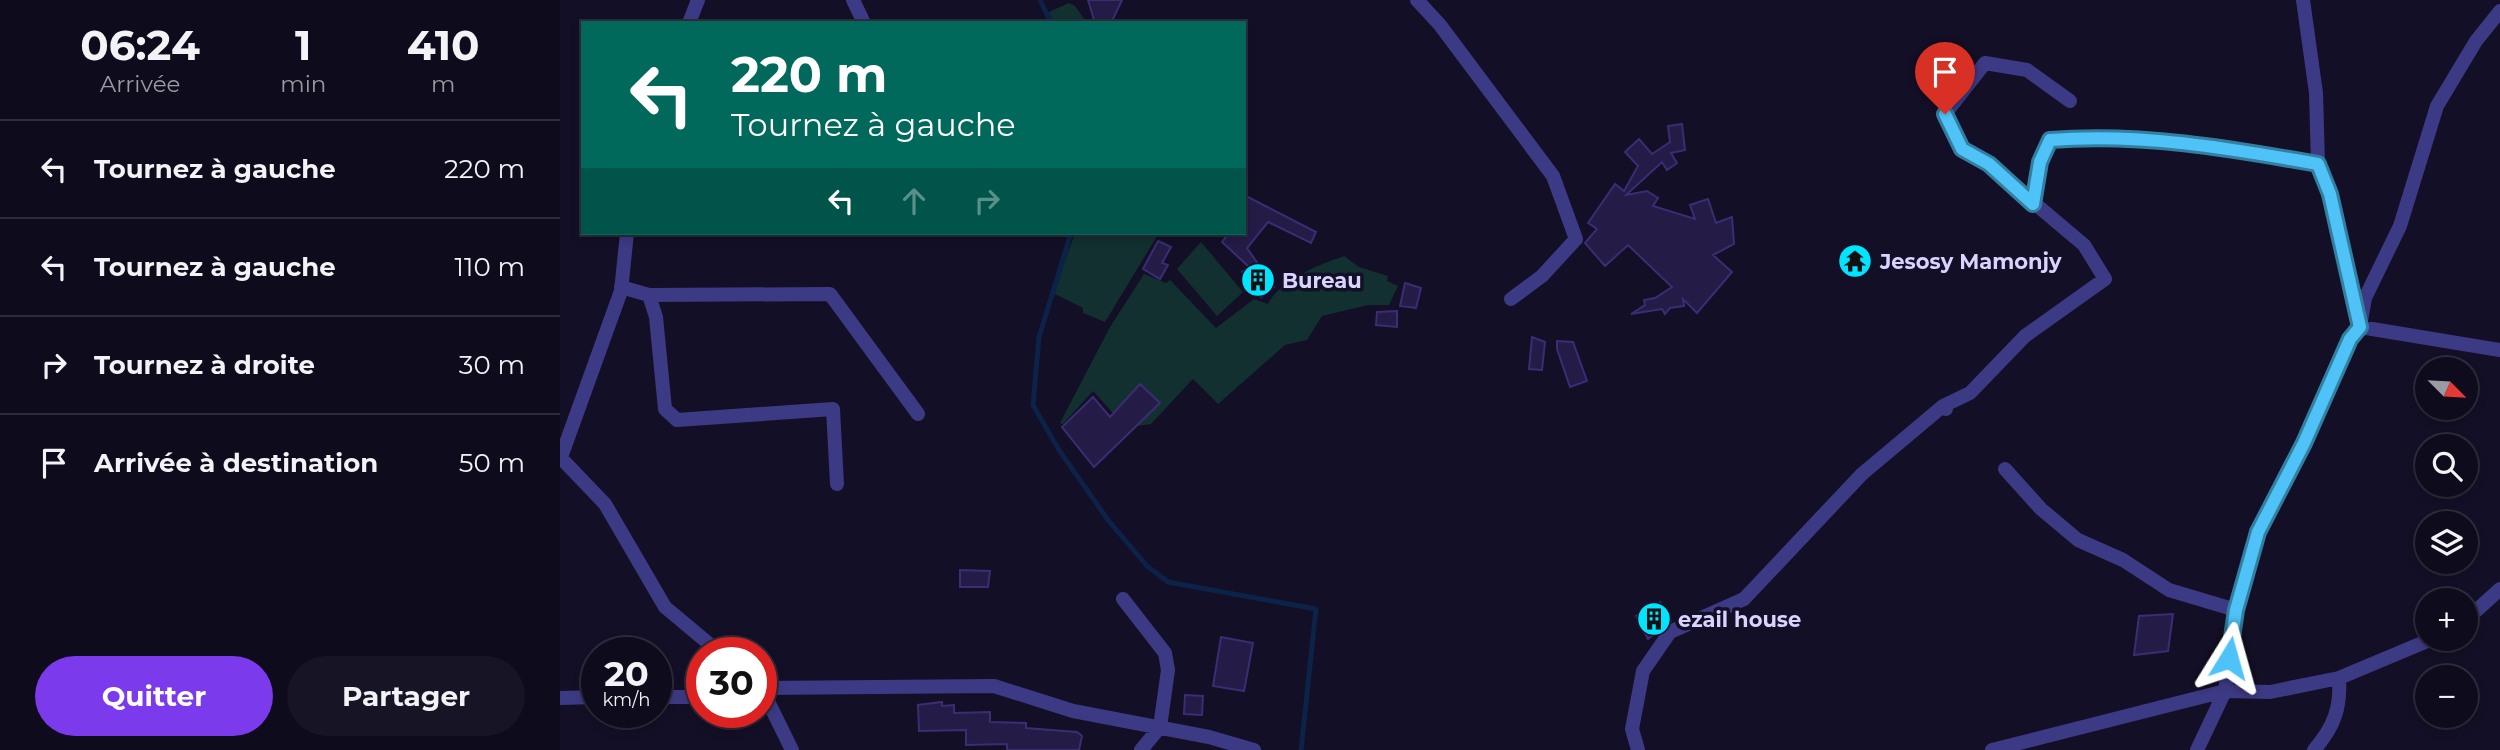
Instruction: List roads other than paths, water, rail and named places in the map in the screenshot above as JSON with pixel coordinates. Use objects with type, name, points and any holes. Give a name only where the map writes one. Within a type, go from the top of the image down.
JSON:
[{"type":"street","points":[[690,21],[698,0]]},
{"type":"street","points":[[853,0],[863,21]]},
{"type":"street","points":[[1417,0],[1440,25],[1553,176],[1576,239],[1542,276],[1511,299]]},
{"type":"street","points":[[2303,0],[2316,93],[2318,164],[2330,194],[2360,327]]},
{"type":"street","points":[[2197,750],[2225,691],[2236,610],[2258,532],[2304,443],[2350,339],[2360,327],[2365,298],[2400,226],[2437,106],[2476,41],[2500,11]]},
{"type":"street","points":[[1638,750],[1632,730],[1643,671],[1670,632],[1744,599],[1862,474],[1945,408],[1970,393],[2025,336],[2105,279],[2084,245],[1989,164],[1962,149],[1945,114],[1986,63],[2027,70],[2070,101]]},
{"type":"street","points":[[2033,204],[2040,162],[2050,140],[2096,136],[2181,141],[2318,164]]},
{"type":"street","points":[[627,235],[621,287],[560,457],[605,504],[665,607],[701,637]]},
{"type":"street","points":[[621,287],[649,295],[830,294],[918,414]]},
{"type":"street","points":[[649,295],[656,317],[664,410],[677,420],[833,409],[837,484]]},
{"type":"street","points":[[2360,327],[2500,350]]},
{"type":"street","points":[[2006,469],[2041,509],[2078,540],[2123,560],[2169,590],[2236,610]]},
{"type":"street","points":[[2478,609],[2500,589]]},
{"type":"street","points":[[1123,599],[1165,653],[1168,670],[1160,727],[1141,750]]},
{"type":"street","points":[[1992,750],[2225,691],[2270,692],[2339,678],[2415,646]]},
{"type":"street","points":[[2314,750],[2331,731],[2340,702],[2339,678]]},
{"type":"street","points":[[777,687],[994,686],[1073,711],[1160,727],[1254,750]]},
{"type":"street","points":[[560,698],[581,697]]},
{"type":"street","points":[[777,718],[792,750]]},
{"type":"waterway","points":[[1040,0],[1050,21]]},
{"type":"waterway","points":[[1070,235],[1039,337],[1033,405],[1059,450],[1108,520],[1147,566],[1168,582],[1316,609],[1301,750]]},
{"type":"place","name":"Jesosy Mamonjy","points":[[1855,261]]},
{"type":"place","name":"Bureau","points":[[1258,280]]},
{"type":"place","name":"ezail house","points":[[1654,619]]}]
